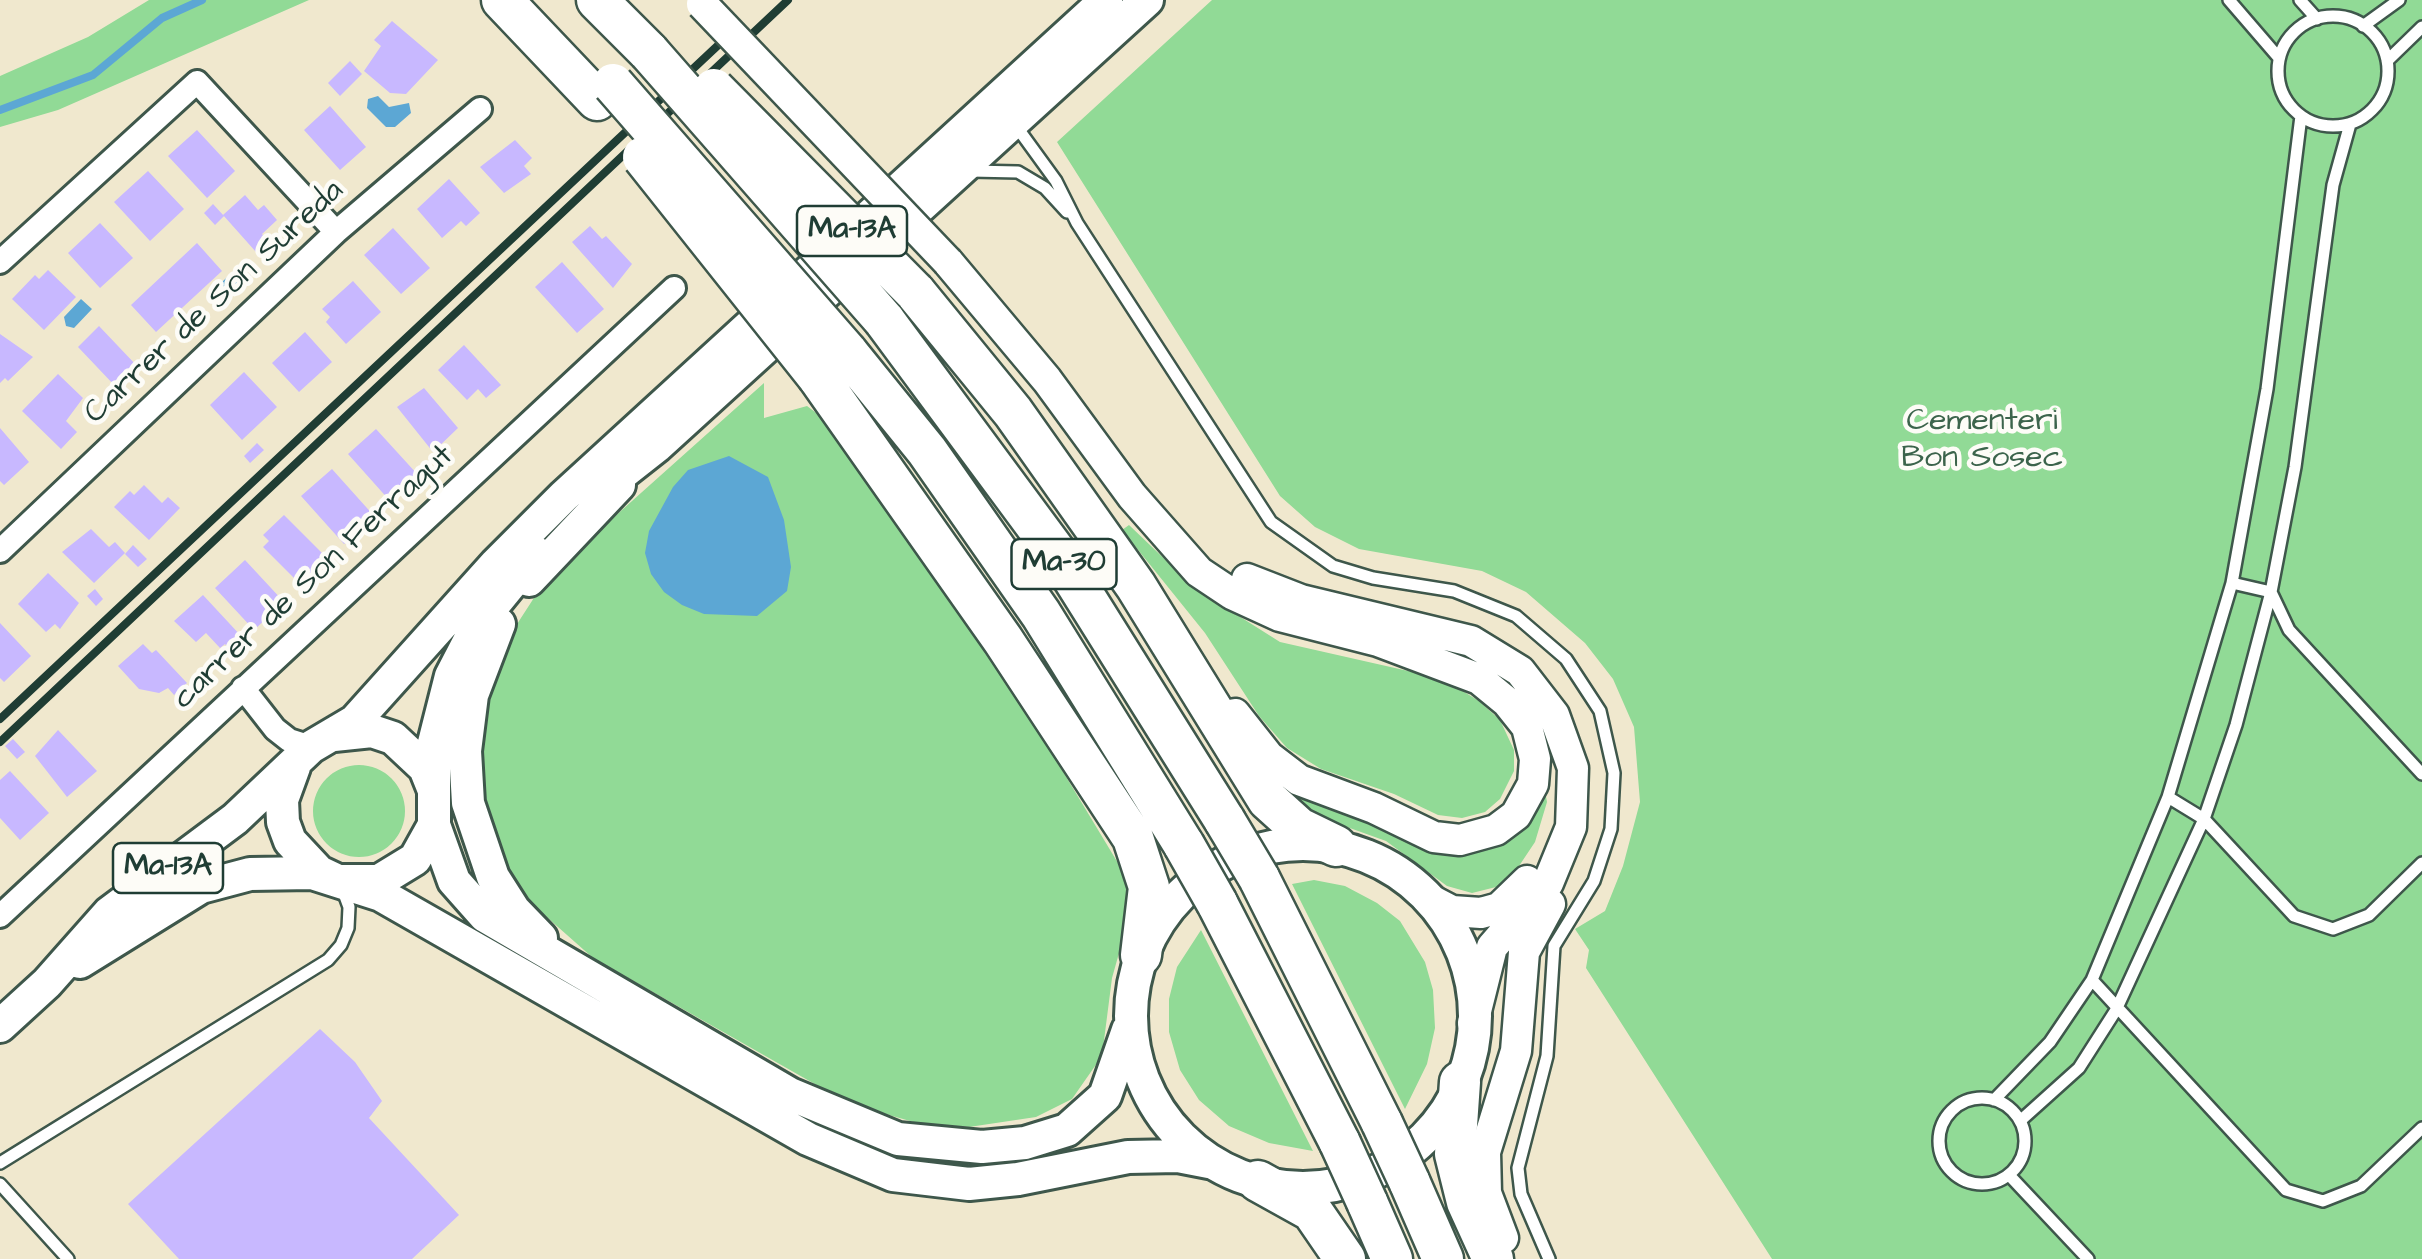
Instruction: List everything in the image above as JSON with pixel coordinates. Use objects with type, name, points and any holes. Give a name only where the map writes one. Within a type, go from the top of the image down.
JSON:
[{"type":"highway","points":[[502,0],[605,92]]},
{"type":"highway","name":"Ma-30","points":[[531,0],[833,364],[926,451],[1042,614],[1217,902],[1340,1142],[1392,1259]]},
{"type":"highway","name":"Ma-30","points":[[597,0],[656,46],[884,320],[1063,562],[1258,878],[1382,1122],[1443,1259]]},
{"type":"highway","points":[[626,0],[656,46],[915,292],[1013,412],[1136,586],[1268,800],[1299,828],[1336,846]]},
{"type":"highway","points":[[833,364],[1003,640],[1133,838],[1149,886],[1141,954]]},
{"type":"highway","points":[[1460,1082],[1455,1154],[1467,1202],[1492,1259]]},
{"type":"highway","points":[[1258,1181],[1312,1210],[1345,1259]]},
{"type":"main road","name":"Ma-13A","points":[[0,1026],[47,983],[109,913],[236,819],[313,748],[355,721],[496,564],[600,464],[1106,0]]},
{"type":"main road","name":"Ma-13A","points":[[47,983],[171,902],[216,881],[296,870],[338,881],[380,881],[399,873],[415,859],[434,825],[437,726],[451,676],[478,624],[541,547],[592,496],[657,446],[944,180],[1147,0]]},
{"type":"main road","points":[[569,966],[514,910],[484,860],[466,785],[468,715],[486,651],[516,596],[657,446]]},
{"type":"main road","points":[[434,789],[426,768],[393,738],[372,732],[313,748],[282,800],[290,842],[302,859],[338,881],[382,895],[435,922],[808,1139],[893,1175],[980,1184],[1128,1157],[1178,1156],[1214,1163],[1258,1181],[1328,1187],[1389,1168],[1422,1144],[1460,1082],[1473,1023],[1466,963],[1454,934],[1427,898],[1392,868],[1336,846],[1276,846],[1232,863],[1165,912],[1141,954],[1130,1018],[1112,1082],[1081,1120],[1049,1137],[1026,1143],[942,1146],[886,1135],[823,1110],[569,966],[474,907],[444,862],[434,825]]},
{"type":"main road","points":[[1130,1018],[1134,1048],[1150,1094],[1174,1129],[1214,1163]]},
{"type":"street","points":[[700,2],[948,262],[1013,337],[1149,514],[1199,572],[1232,594],[1301,623],[1457,636],[1498,654],[1528,679],[1549,705],[1570,758],[1574,808],[1562,858],[1536,899],[1492,947],[1473,1023]]},
{"type":"street","points":[[0,262],[196,82],[336,232]]},
{"type":"street","name":"Carrer de Son Sureda","points":[[0,550],[336,232],[480,109]]},
{"type":"street","name":"carrer de Son Ferragut","points":[[0,916],[674,288]]},
{"type":"street","points":[[1136,586],[1193,649],[1254,742],[1299,780],[1374,808],[1434,837],[1460,840],[1496,830],[1516,815],[1532,784],[1534,747],[1521,718],[1500,694],[1468,672],[1378,629]]},
{"type":"street","points":[[1378,629],[1451,620],[1511,648],[1559,696],[1586,764],[1585,829],[1569,875],[1528,939],[1513,1066],[1485,1152],[1486,1193],[1512,1259]]},
{"type":"street","points":[[1378,629],[1444,646],[1495,671],[1537,714],[1558,768],[1558,808],[1552,838],[1520,890],[1500,908],[1481,914],[1452,911],[1427,898]]},
{"type":"street","points":[[244,688],[275,729],[289,740],[313,748]]},
{"type":"lane","points":[[2229,0],[2279,58]]},
{"type":"lane","points":[[2300,0],[2317,18]]},
{"type":"lane","points":[[2364,26],[2399,0]]},
{"type":"lane","points":[[2333,16],[2364,26],[2382,47],[2387,61],[2384,92],[2364,117],[2350,124],[2316,124],[2301,116],[2281,90],[2279,58],[2287,40],[2317,18],[2333,16]]},
{"type":"lane","points":[[2387,61],[2422,28]]},
{"type":"lane","points":[[1022,112],[1019,130],[1056,181],[1077,222],[1271,522],[1332,566],[1373,578],[1454,591],[1516,616],[1566,659],[1600,711],[1614,774],[1611,829],[1594,881],[1554,946],[1547,1056],[1518,1168],[1520,1194],[1548,1259]]},
{"type":"lane","points":[[1994,1100],[2050,1042],[2092,980],[2168,797],[2232,583],[2267,389],[2301,116]]},
{"type":"lane","points":[[2020,1121],[2080,1068],[2116,1010],[2204,819],[2236,726],[2271,592],[2295,467],[2333,185],[2350,124]]},
{"type":"lane","points":[[944,180],[989,168],[1018,172],[1045,188],[1077,222]]},
{"type":"lane","points":[[2232,583],[2271,592]]},
{"type":"lane","points":[[2271,592],[2289,630],[2422,774]]},
{"type":"lane","points":[[2168,797],[2204,819],[2294,916],[2333,930],[2369,915],[2422,863]]},
{"type":"lane","points":[[0,1163],[328,960],[341,945],[348,928],[347,896],[338,881]]},
{"type":"lane","points":[[2092,980],[2286,1190],[2322,1200],[2361,1186],[2422,1128]]},
{"type":"lane","points":[[1994,1100],[2020,1121],[2023,1156],[2009,1176],[1981,1184],[1966,1182],[1954,1174],[1939,1150],[1939,1135],[1952,1109],[1965,1101],[1994,1100]]},
{"type":"lane","points":[[2009,1176],[2088,1259]]},
{"type":"lane","points":[[0,1184],[68,1259]]},
{"type":"green space","points":[[149,0],[309,0],[58,110],[0,127],[0,76],[88,37]]},
{"type":"green space","name":"Cementeri Bon Sosec","points":[[1212,0],[2422,0],[2422,1259],[1772,1259],[1586,968],[1589,950],[1575,929],[1605,911],[1623,866],[1640,802],[1634,727],[1613,679],[1585,643],[1526,592],[1482,571],[1359,549],[1315,527],[1280,496],[1057,142]]},
{"type":"green space","points":[[764,383],[764,418],[807,406],[831,424],[1018,697],[1124,873],[1130,914],[1112,978],[1102,1056],[1072,1099],[1036,1117],[969,1127],[917,1123],[861,1107],[827,1091],[593,958],[532,904],[501,858],[484,806],[480,742],[485,704],[508,638],[541,587],[566,560]]},
{"type":"green space","points":[[1129,525],[1196,589],[1280,642],[1417,673],[1453,685],[1479,701],[1500,720],[1514,750],[1514,771],[1500,799],[1485,812],[1462,818],[1438,815],[1394,794],[1321,769],[1287,748],[1259,716],[1205,633],[1122,530]]},
{"type":"green space","points":[[359,765],[377,768],[392,778],[402,793],[402,829],[392,844],[377,854],[359,857],[341,854],[326,844],[316,829],[313,811],[316,793],[326,778],[341,768]]},
{"type":"green space","points":[[1289,789],[1420,846],[1532,816],[1545,791],[1547,802],[1535,842],[1515,872],[1500,886],[1472,893],[1447,886],[1386,841],[1319,817]]},
{"type":"green space","points":[[1314,880],[1345,886],[1377,903],[1400,921],[1425,962],[1433,990],[1435,1028],[1427,1064],[1405,1109],[1292,884]]},
{"type":"green space","points":[[1201,930],[1313,1151],[1269,1143],[1229,1126],[1199,1100],[1180,1070],[1169,1032],[1169,999],[1177,967]]},
{"type":"water","points":[[378,96],[389,107],[409,103],[411,113],[395,127],[386,127],[367,108],[368,99]]},
{"type":"water","points":[[240,265],[251,276],[233,294],[225,293],[222,282]]},
{"type":"water","points":[[81,299],[92,309],[74,328],[66,326],[64,317]]},
{"type":"water","points":[[729,456],[768,477],[784,520],[791,567],[787,591],[757,616],[704,614],[682,605],[664,592],[651,574],[645,553],[649,531],[673,487],[688,470]]},
{"type":"building","points":[[392,21],[438,60],[406,94],[390,93],[364,71],[381,46],[374,40]]},
{"type":"building","points":[[350,61],[362,74],[340,96],[328,83]]},
{"type":"building","points":[[330,106],[366,147],[340,170],[304,130]]},
{"type":"building","points":[[197,130],[235,171],[207,198],[168,156]]},
{"type":"building","points":[[515,140],[532,158],[524,166],[531,174],[504,193],[480,167]]},
{"type":"building","points":[[148,171],[184,209],[150,241],[114,202]]},
{"type":"building","points":[[449,179],[480,213],[466,226],[461,221],[442,238],[417,209]]},
{"type":"building","points":[[245,195],[258,210],[264,205],[277,220],[262,234],[267,240],[256,252],[223,215]]},
{"type":"building","points":[[213,204],[224,216],[215,225],[204,213]]},
{"type":"building","points":[[100,223],[133,258],[100,288],[68,253]]},
{"type":"building","points":[[590,226],[602,239],[606,236],[632,264],[613,288],[572,242]]},
{"type":"building","points":[[393,228],[430,268],[401,294],[364,255]]},
{"type":"building","points":[[197,243],[222,271],[156,332],[131,305]]},
{"type":"building","points":[[562,262],[604,309],[577,333],[535,287]]},
{"type":"building","points":[[48,270],[76,297],[44,330],[12,299],[35,275],[39,279]]},
{"type":"building","points":[[353,281],[381,312],[346,344],[326,322],[330,317],[322,309]]},
{"type":"building","points":[[99,326],[137,366],[115,386],[78,347]]},
{"type":"building","points":[[305,332],[332,362],[299,392],[272,363]]},
{"type":"building","points":[[0,334],[33,357],[8,381],[5,378],[0,383]]},
{"type":"building","points":[[464,345],[501,385],[486,398],[478,389],[467,400],[438,370]]},
{"type":"building","points":[[244,372],[277,407],[242,440],[210,405]]},
{"type":"building","points":[[58,374],[83,398],[66,421],[77,432],[61,449],[22,411]]},
{"type":"building","points":[[424,388],[458,428],[433,452],[397,407]]},
{"type":"building","points":[[0,428],[29,462],[4,485],[0,481]]},
{"type":"building","points":[[376,429],[418,475],[390,501],[348,454]]},
{"type":"building","points":[[257,443],[264,450],[250,463],[244,456]]},
{"type":"building","points":[[332,469],[375,517],[344,544],[301,496]]},
{"type":"building","points":[[144,485],[162,503],[168,497],[180,508],[149,540],[114,507],[130,491],[134,495]]},
{"type":"building","points":[[284,515],[329,560],[302,586],[263,547],[269,541],[263,535]]},
{"type":"building","points":[[91,529],[109,547],[115,542],[125,553],[94,583],[62,552]]},
{"type":"building","points":[[133,545],[147,559],[138,567],[125,554]]},
{"type":"building","points":[[245,560],[284,602],[254,630],[215,588]]},
{"type":"building","points":[[48,573],[79,603],[60,629],[55,624],[46,632],[18,604]]},
{"type":"building","points":[[95,589],[103,599],[96,606],[87,596]]},
{"type":"building","points":[[203,595],[242,637],[229,649],[225,644],[220,648],[206,633],[196,642],[174,621]]},
{"type":"building","points":[[0,623],[31,656],[4,682],[0,678]]},
{"type":"building","points":[[143,644],[152,653],[156,650],[187,683],[174,695],[168,688],[159,693],[139,689],[118,666]]},
{"type":"building","points":[[58,730],[97,771],[67,797],[35,756]]},
{"type":"building","points":[[13,739],[25,752],[17,759],[5,746]]},
{"type":"building","points":[[10,771],[49,813],[20,840],[0,818],[0,780]]},
{"type":"building","points":[[320,1029],[355,1062],[382,1101],[369,1118],[459,1215],[412,1259],[179,1259],[128,1204]]},
{"type":"waterway","points":[[0,110],[93,75],[162,18],[202,0]]},
{"type":"railway","points":[[0,742],[788,0]]},
{"type":"railway","points":[[0,719],[729,35]]}]
